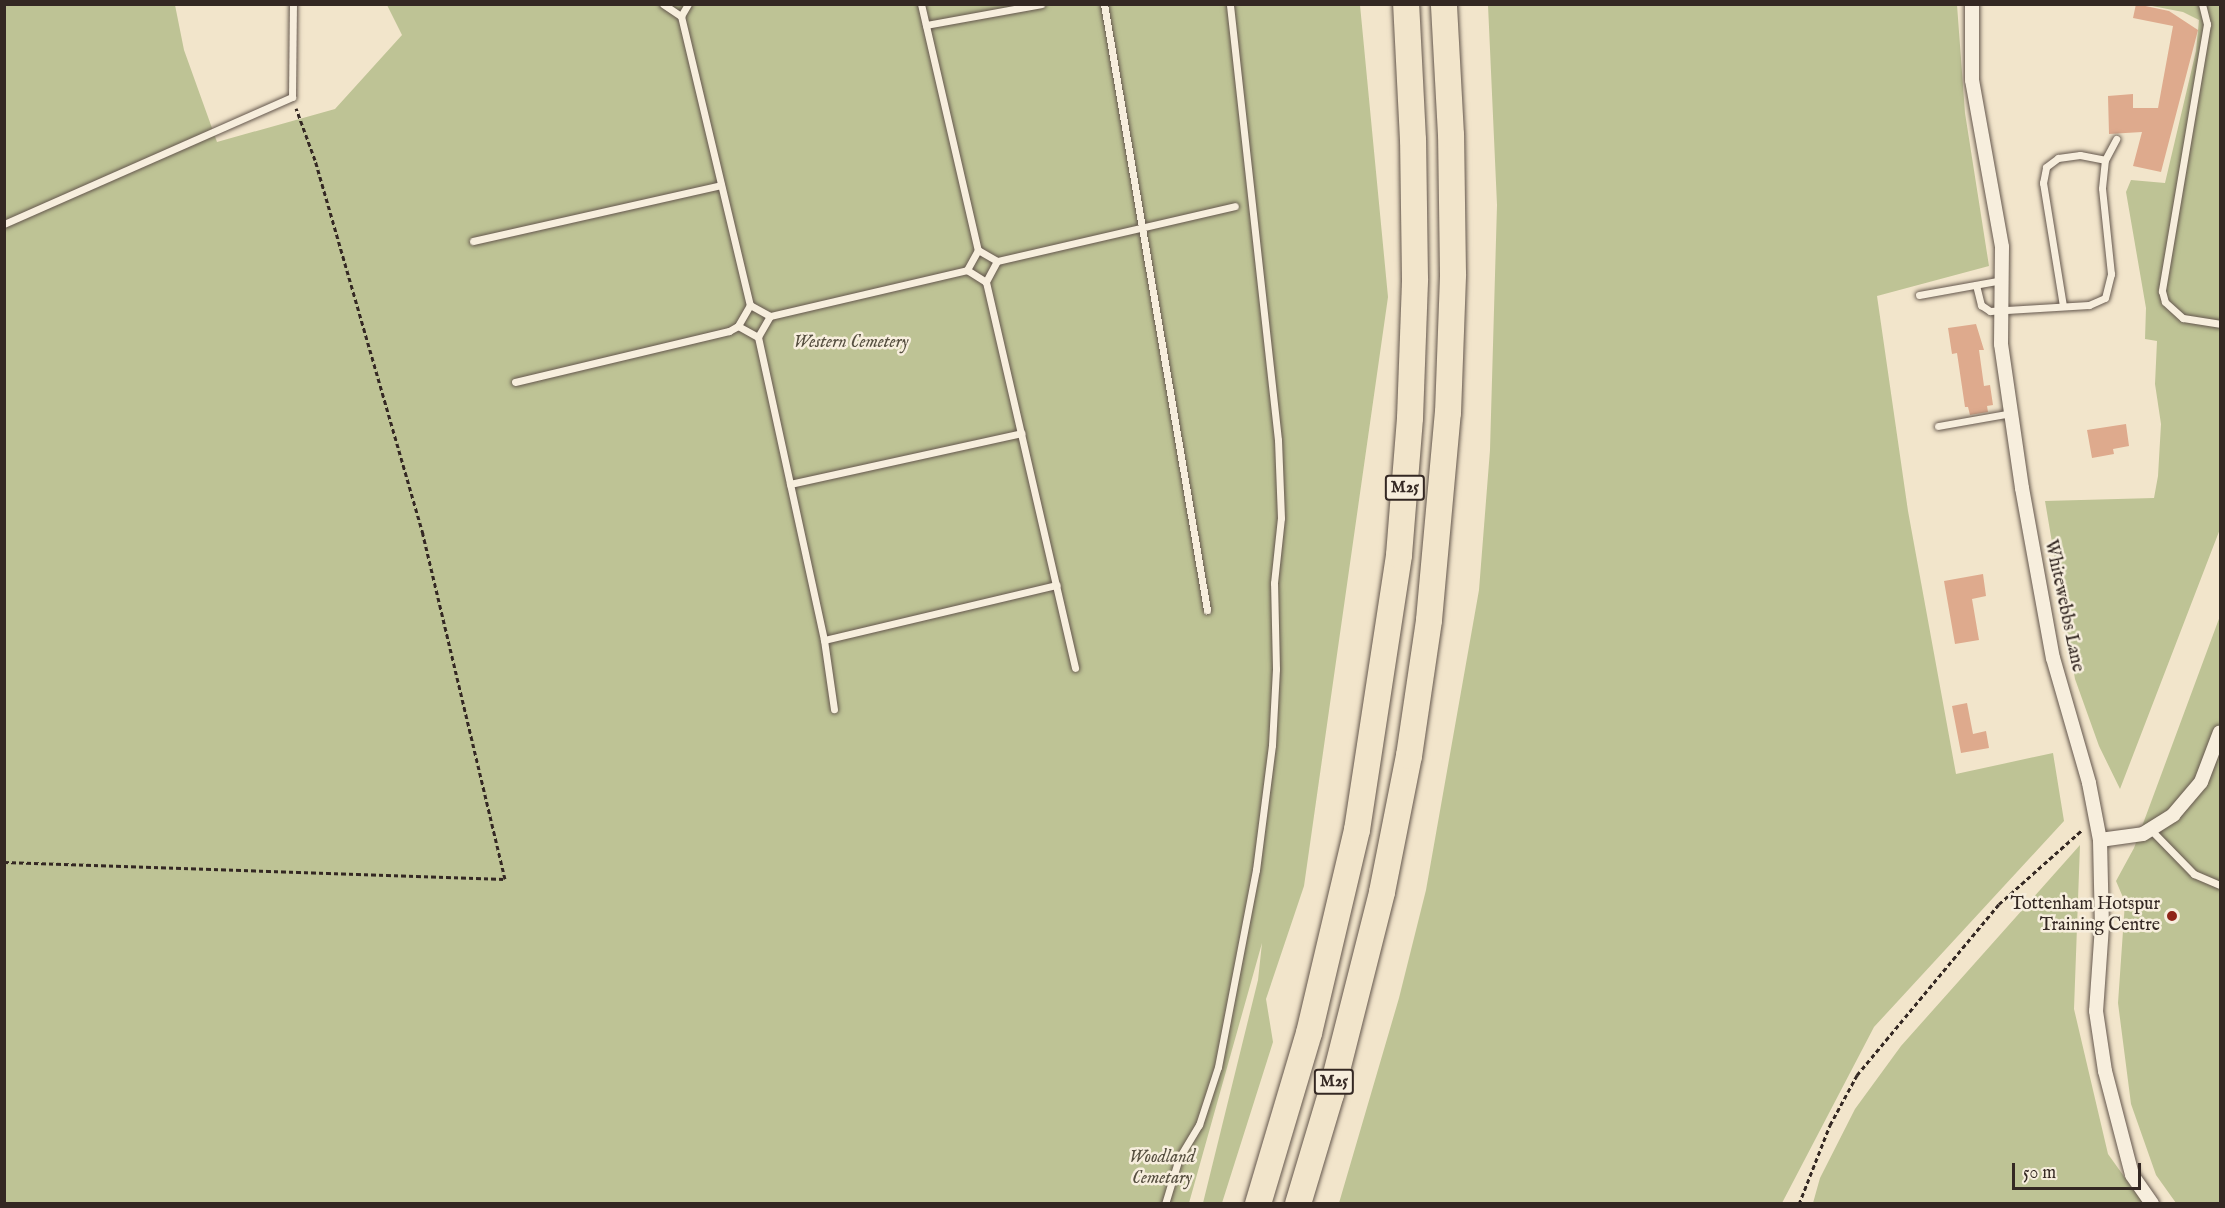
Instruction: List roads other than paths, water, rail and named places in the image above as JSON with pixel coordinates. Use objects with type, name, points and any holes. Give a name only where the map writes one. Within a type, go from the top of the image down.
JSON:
[{"type":"highway","name":"M25","points":[[1258,1203],[1309,1033],[1358,830],[1399,555],[1410,418],[1415,279],[1413,140],[1406,4]]},
{"type":"highway","name":"M25","points":[[1298,1203],[1331,1094],[1382,892],[1407,767],[1429,620],[1448,413],[1453,274],[1451,135],[1444,4]]},
{"type":"street","name":"Whitewebbs Lane","points":[[1972,4],[1972,80],[2002,247],[2001,344],[2053,658],[2097,817],[2100,840],[2102,926],[2096,1011],[2105,1071],[2132,1175],[2152,1203]]},
{"type":"street","points":[[2100,840],[2152,831],[2187,802],[2201,782],[2220,732]]},
{"type":"lane","points":[[4,224],[292,97],[293,4]]},
{"type":"lane","points":[[514,382],[729,331],[738,326],[750,305],[681,16],[663,4]]},
{"type":"lane","points":[[681,16],[688,4]]},
{"type":"lane","points":[[921,4],[978,249],[967,270]]},
{"type":"lane","points":[[926,25],[1041,4]]},
{"type":"lane","points":[[1104,4],[1140,228],[1207,610]]},
{"type":"lane","points":[[1165,1203],[1179,1158],[1199,1125],[1218,1067],[1256,870],[1272,745],[1276,669],[1274,583],[1281,518],[1278,440],[1230,4]]},
{"type":"lane","points":[[2202,4],[2207,24],[2162,291],[2165,302],[2183,318],[2220,324]]},
{"type":"lane","points":[[1976,285],[1981,305],[1990,311],[2089,305],[2105,298],[2111,273],[2102,188],[2106,160],[2116,139]]},
{"type":"lane","points":[[2063,306],[2043,183],[2046,167],[2058,158],[2080,156],[2106,160]]},
{"type":"lane","points":[[473,241],[721,185]]},
{"type":"lane","points":[[978,249],[997,261],[1235,206]]},
{"type":"lane","points":[[997,261],[986,282],[1075,668]]},
{"type":"lane","points":[[750,305],[770,316],[967,270],[986,282]]},
{"type":"lane","points":[[1919,295],[2002,280]]},
{"type":"lane","points":[[770,316],[758,337],[824,640],[834,709]]},
{"type":"lane","points":[[738,326],[758,337]]},
{"type":"lane","points":[[1938,426],[2012,412]]},
{"type":"lane","points":[[790,484],[1021,433]]},
{"type":"lane","points":[[824,640],[1057,585]]},
{"type":"lane","points":[[2152,831],[2194,874],[2220,885]]},
{"type":"place","name":"Tottenham Hotspur Training Centre","points":[[2172,916]]},
{"type":"park label","name":"Western Cemetery","points":[[851,343]]},
{"type":"park label","name":"Woodland Cemetary","points":[[1162,1169]]}]
